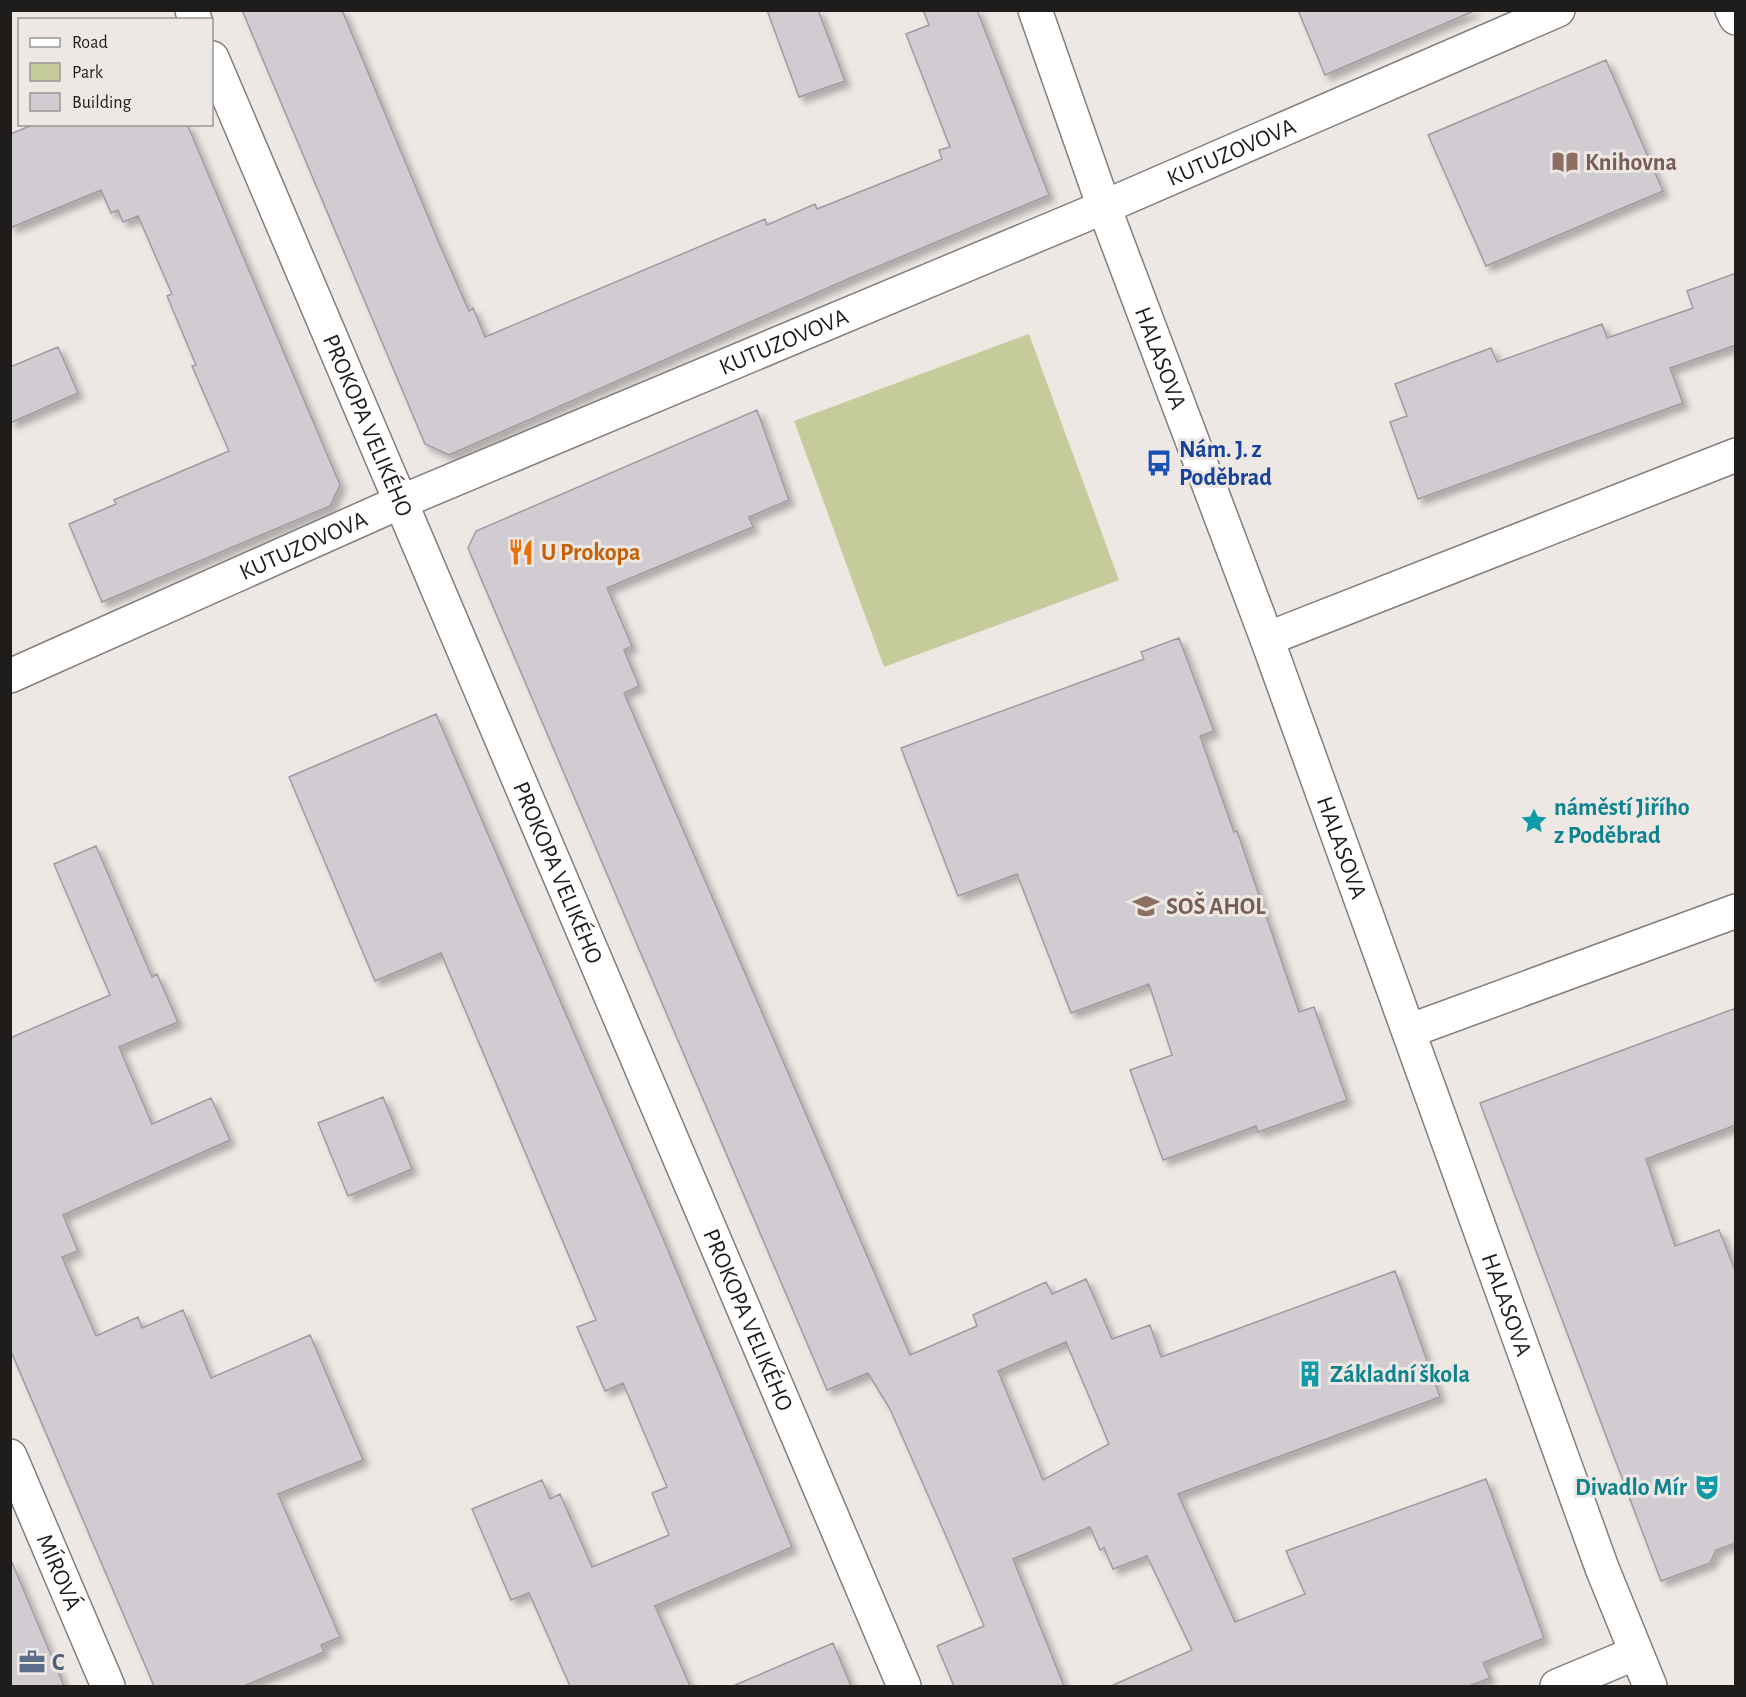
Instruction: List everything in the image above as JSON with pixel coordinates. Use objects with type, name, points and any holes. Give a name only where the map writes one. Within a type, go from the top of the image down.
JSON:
[{"type":"street","name":"HALASOVA","points":[[1035,10],[1104,207],[1267,639],[1410,1031],[1598,1556],[1650,1686]]},
{"type":"street","name":"KUTUZOVOVA","points":[[10,676],[398,503],[1104,207],[1558,10]]},
{"type":"street","points":[[1732,10],[1736,18]]},
{"type":"street","name":"PROKOPA VELIKÉHO","points":[[213,60],[398,503],[904,1686]]},
{"type":"street","points":[[1267,639],[1736,455]]},
{"type":"street","points":[[1410,1031],[1736,911]]},
{"type":"street","name":"MÍROVÁ","points":[[10,1456],[108,1686]]},
{"type":"street","points":[[1557,1686],[1636,1653]]},
{"type":"green space","points":[[1029,334],[1119,580],[884,667],[794,421]]},
{"type":"building","points":[[242,10],[342,10],[439,243],[469,311],[473,308],[485,337],[765,219],[767,225],[815,204],[817,209],[942,159],[939,150],[950,147],[906,34],[929,25],[923,10],[977,10],[1049,195],[848,279],[449,455],[425,444]]},
{"type":"building","points":[[767,10],[818,10],[845,81],[799,97]]},
{"type":"building","points":[[1298,10],[1474,10],[1474,11],[1325,75]]},
{"type":"building","points":[[1606,60],[1663,191],[1486,266],[1428,135]]},
{"type":"building","points":[[30,126],[188,126],[340,485],[330,506],[102,602],[69,524],[116,504],[114,500],[229,451],[192,366],[196,365],[167,296],[172,294],[138,216],[123,222],[118,210],[111,213],[101,190],[10,228],[10,134]]},
{"type":"building","points":[[1736,273],[1736,345],[1670,368],[1683,403],[1418,499],[1390,422],[1407,416],[1395,384],[1491,348],[1497,362],[1602,324],[1607,338],[1693,308],[1687,291]]},
{"type":"building","points":[[58,347],[78,393],[10,423],[10,367]]},
{"type":"building","points":[[757,410],[789,500],[749,517],[753,527],[607,588],[632,646],[624,650],[639,686],[624,693],[910,1355],[977,1326],[973,1315],[1046,1282],[1052,1294],[1086,1279],[1112,1339],[1150,1325],[1161,1357],[1395,1271],[1440,1397],[1178,1494],[1235,1622],[1305,1594],[1286,1551],[1486,1479],[1544,1638],[1483,1663],[1490,1678],[1469,1686],[1111,1686],[1192,1650],[1147,1556],[1113,1569],[1104,1548],[1100,1550],[1090,1527],[1013,1559],[1064,1686],[954,1686],[937,1646],[984,1626],[890,1409],[868,1373],[827,1390],[468,548],[476,531]],"holes":[[[1066,1342],[1109,1444],[1043,1480],[998,1371]]]},
{"type":"building","name":"SOŠ AHOL","points":[[1179,638],[1214,731],[1200,736],[1234,832],[1237,831],[1299,1012],[1314,1007],[1347,1100],[1258,1132],[1256,1126],[1163,1160],[1130,1070],[1172,1055],[1149,984],[1071,1013],[1017,874],[958,896],[901,748],[1144,659],[1141,652]]},
{"type":"building","points":[[436,714],[662,1236],[792,1547],[655,1606],[690,1686],[570,1686],[529,1593],[511,1600],[472,1509],[542,1480],[550,1499],[560,1494],[592,1567],[669,1535],[652,1493],[667,1487],[623,1383],[605,1391],[577,1327],[596,1320],[441,953],[375,981],[289,777]]},
{"type":"building","points":[[96,846],[152,977],[157,974],[178,1022],[119,1047],[152,1124],[211,1098],[230,1140],[63,1215],[78,1251],[62,1257],[96,1336],[138,1317],[142,1328],[183,1310],[211,1378],[310,1335],[363,1460],[278,1494],[340,1637],[321,1645],[324,1652],[244,1686],[154,1686],[10,1349],[10,1038],[110,995],[54,864]]},
{"type":"building","points":[[1736,1008],[1736,1125],[1646,1159],[1675,1246],[1719,1230],[1736,1273],[1736,1543],[1716,1550],[1710,1563],[1661,1581],[1480,1103]]},
{"type":"building","points":[[383,1097],[412,1169],[348,1196],[318,1123]]},
{"type":"building","name":"C","points":[[11,1560],[64,1686],[10,1686]]},
{"type":"building","points":[[833,1643],[851,1686],[733,1686]]},
{"type":"place","name":"Knihovna","points":[[1565,162]]},
{"type":"place","name":"Nám. J. z Poděbrad","points":[[1159,463]]},
{"type":"place","name":"U Prokopa","points":[[521,552]]},
{"type":"place","name":"náměstí Jiřího z Poděbrad","points":[[1534,821]]},
{"type":"place","name":"SOŠ AHOL","points":[[1146,906]]},
{"type":"place","name":"Základní škola","points":[[1310,1374]]},
{"type":"place","name":"Divadlo Mír","points":[[1707,1487]]},
{"type":"place","name":"C","points":[[32,1662]]}]
